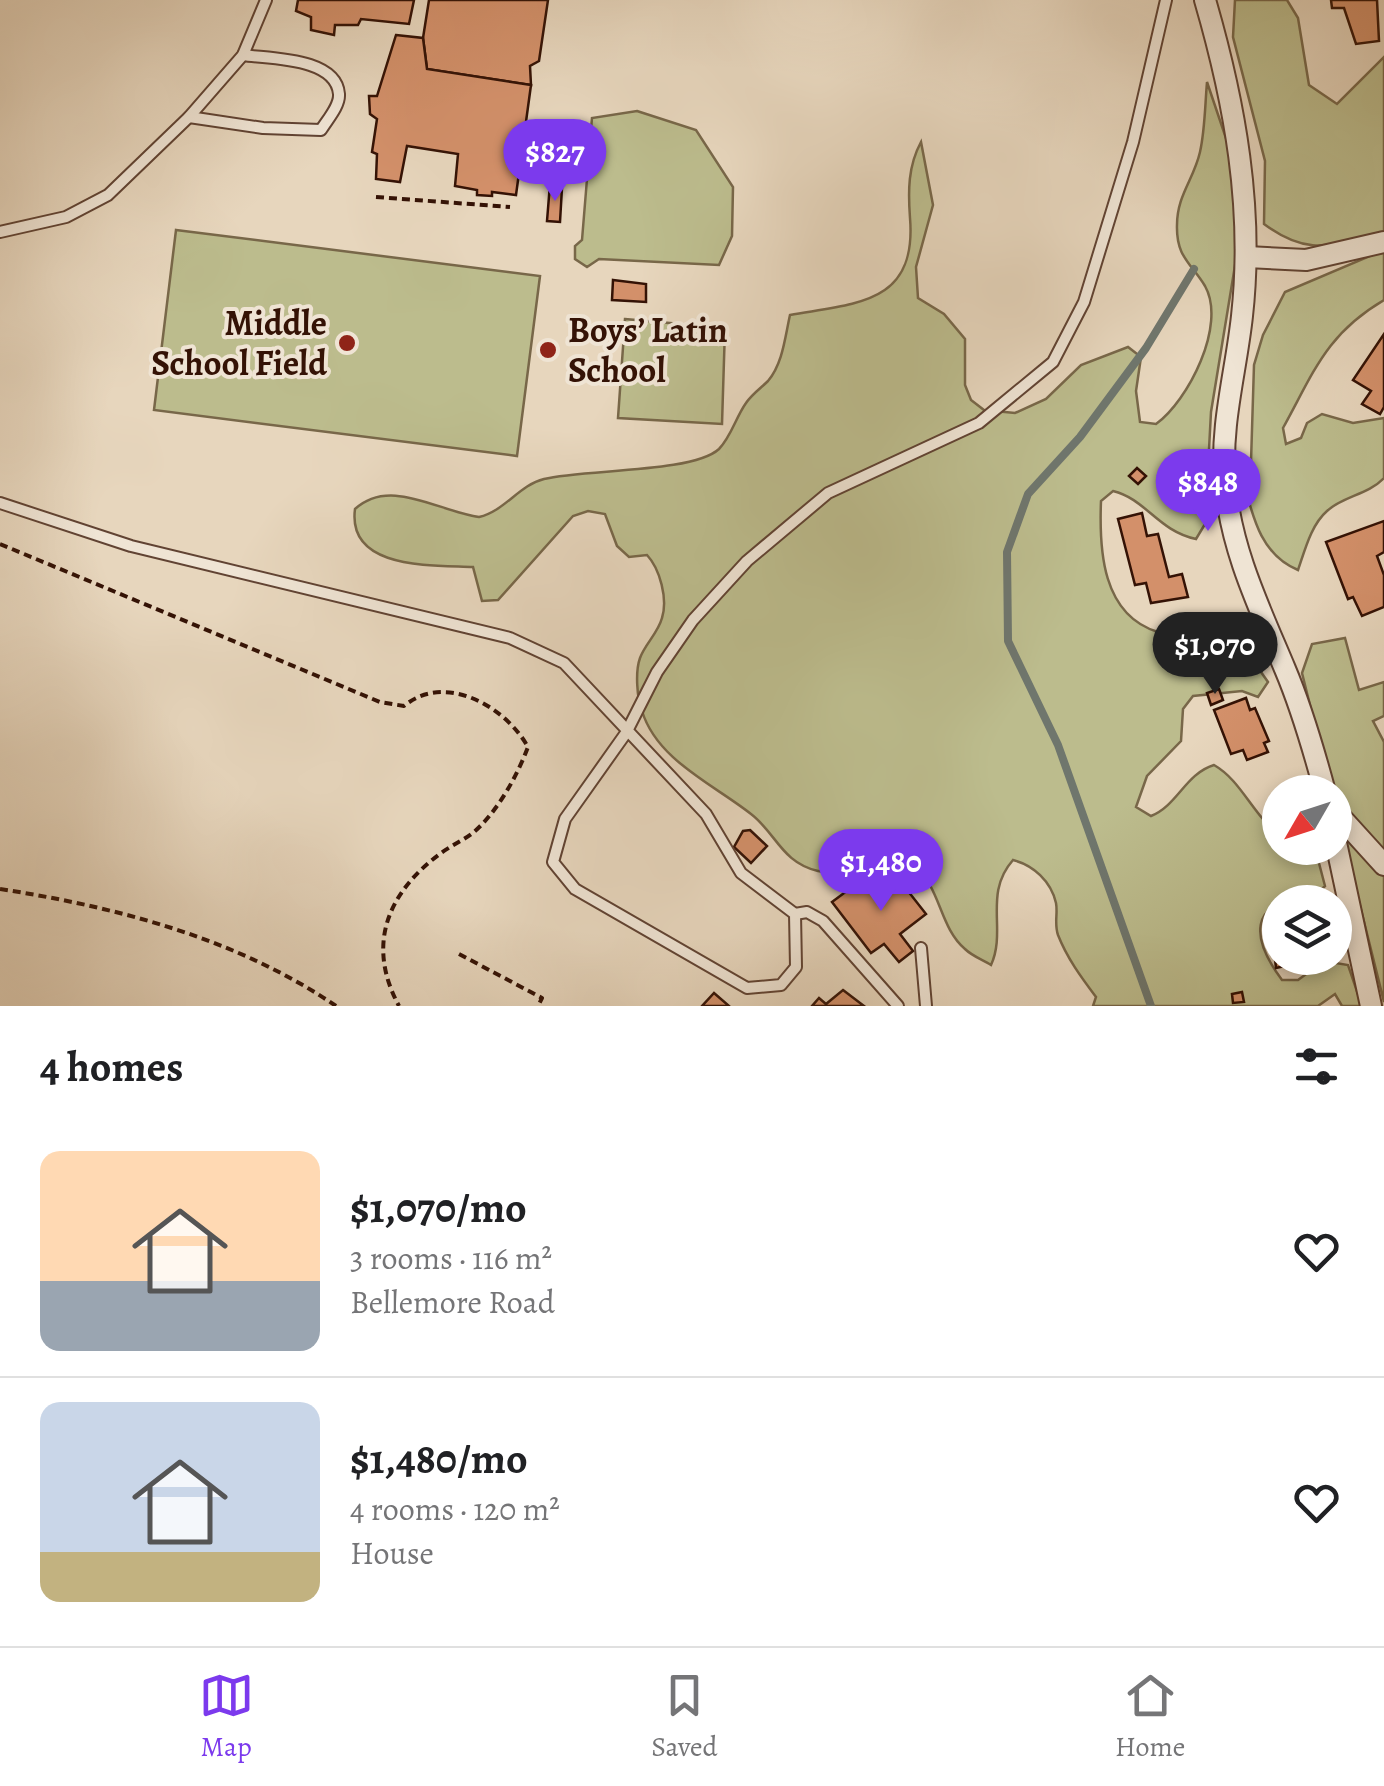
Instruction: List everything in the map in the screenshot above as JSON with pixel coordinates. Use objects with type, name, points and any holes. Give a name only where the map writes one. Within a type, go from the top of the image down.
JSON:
[{"type":"street","points":[[1205,0],[1239,149],[1247,257],[1242,318],[1228,397],[1225,481],[1248,586],[1287,672],[1320,775]]},
{"type":"street","points":[[1247,257],[1306,260],[1384,242]]},
{"type":"street","points":[[1352,830],[1384,865]]},
{"type":"street","points":[[1341,865],[1371,1006]]},
{"type":"lane","points":[[0,232],[66,217],[108,195],[189,117],[243,55],[266,0]]},
{"type":"lane","points":[[796,914],[796,966],[781,985],[762,990],[747,988],[575,889],[553,862],[565,819],[626,732],[657,672],[693,620],[786,526],[828,493],[979,423],[1052,362],[1084,302],[1132,142],[1166,0]]},
{"type":"lane","points":[[189,117],[263,128],[322,130],[338,102],[339,93],[332,78],[319,67],[243,55]]},
{"type":"lane","points":[[0,503],[132,546],[510,638],[564,663],[706,814],[740,873],[796,914],[807,912],[823,921],[898,1006]]},
{"type":"lane","points":[[921,948],[926,1006]]},
{"type":"path","points":[[376,197],[510,207]]},
{"type":"path","points":[[0,544],[380,702],[404,706],[426,690],[450,691],[476,701],[515,725],[528,747],[495,806],[475,830],[412,879],[390,912],[381,942],[382,976],[398,1006]]},
{"type":"path","points":[[0,888],[184,930],[296,978],[336,1006]]},
{"type":"path","points":[[460,954],[542,998],[538,1006]]},
{"type":"green space","points":[[1235,0],[1287,0],[1298,18],[1309,85],[1337,104],[1384,57],[1384,233],[1335,244],[1308,245],[1280,235],[1264,224],[1265,161],[1233,37]]},
{"type":"green space","points":[[1207,82],[1232,156],[1240,235],[1211,412],[1205,524],[1196,539],[1183,535],[1135,501],[1113,491],[1101,501],[1103,560],[1115,596],[1139,624],[1164,633],[1205,629],[1220,634],[1244,652],[1268,682],[1258,697],[1242,691],[1193,696],[1183,709],[1181,741],[1147,776],[1136,807],[1151,816],[1168,805],[1204,769],[1214,765],[1224,772],[1262,818],[1262,865],[1319,865],[1325,885],[1262,885],[1262,975],[1298,980],[1305,975],[1351,975],[1362,1006],[1342,1006],[1335,994],[1318,1006],[1093,1006],[1096,997],[1058,935],[1056,903],[1050,888],[1034,870],[1013,860],[999,886],[997,939],[991,965],[956,940],[930,885],[914,866],[893,859],[829,872],[806,867],[788,854],[751,814],[688,770],[660,744],[642,711],[637,677],[640,658],[662,618],[662,585],[647,555],[629,557],[617,546],[605,514],[588,511],[573,516],[498,600],[482,601],[473,567],[396,560],[364,544],[356,529],[355,509],[383,496],[414,499],[479,517],[544,479],[663,466],[706,457],[719,449],[746,403],[773,374],[790,315],[859,302],[893,283],[904,268],[910,246],[910,179],[921,142],[933,205],[916,267],[918,298],[944,314],[965,339],[965,385],[971,400],[984,410],[1015,413],[1046,399],[1081,365],[1128,347],[1141,357],[1136,391],[1140,422],[1156,424],[1191,381],[1208,341],[1211,302],[1177,236],[1180,205],[1200,152]]},
{"type":"green space","points":[[637,111],[696,130],[733,187],[732,236],[719,265],[599,259],[587,267],[575,259],[575,246],[582,240],[592,118]]},
{"type":"green space","name":"Middle School Field","points":[[176,230],[540,276],[517,456],[154,410]]},
{"type":"green space","points":[[1384,250],[1384,300],[1348,326],[1323,356],[1283,428],[1286,444],[1301,438],[1307,423],[1322,414],[1353,423],[1384,418],[1384,478],[1333,506],[1321,517],[1298,570],[1274,554],[1266,543],[1242,476],[1251,462],[1254,365],[1263,335],[1285,292]]},
{"type":"green space","points":[[625,319],[725,328],[722,424],[618,418]]},
{"type":"green space","points":[[1345,638],[1359,690],[1384,682],[1384,716],[1373,721],[1384,742],[1384,1002],[1350,865],[1352,775],[1327,775],[1302,673],[1312,644]]},
{"type":"building","points":[[298,0],[414,0],[409,24],[361,19],[358,25],[335,25],[334,35],[311,30],[311,17],[296,11]]},
{"type":"building","points":[[429,0],[548,0],[539,61],[530,66],[531,85],[427,69],[423,38]]},
{"type":"building","points":[[1331,0],[1377,0],[1379,41],[1356,44],[1344,8],[1332,8]]},
{"type":"building","points":[[396,35],[423,38],[427,69],[531,85],[516,195],[477,195],[477,190],[455,186],[458,154],[407,146],[400,182],[376,179],[377,154],[372,152],[377,119],[370,114],[369,96],[377,96]]},
{"type":"building","points":[[550,184],[562,188],[560,222],[547,221]]},
{"type":"building","points":[[613,280],[646,284],[646,302],[612,300]]},
{"type":"building","points":[[1384,334],[1384,407],[1380,414],[1362,404],[1371,391],[1353,380]]},
{"type":"building","points":[[1137,468],[1146,476],[1138,484],[1129,476]]},
{"type":"building","points":[[1142,513],[1147,536],[1158,534],[1169,577],[1182,574],[1188,597],[1151,603],[1146,583],[1135,585],[1118,519]]},
{"type":"building","points":[[1384,521],[1384,552],[1377,556],[1384,575],[1384,607],[1362,616],[1353,597],[1348,599],[1326,542]]},
{"type":"building","points":[[1219,689],[1223,700],[1211,705],[1207,693]]},
{"type":"building","points":[[1246,698],[1250,710],[1255,708],[1269,741],[1264,743],[1268,752],[1247,760],[1243,750],[1231,754],[1214,710]]},
{"type":"building","points":[[750,830],[767,846],[751,863],[734,847],[743,831]]},
{"type":"building","points":[[893,872],[926,914],[900,934],[913,951],[899,962],[884,944],[871,953],[832,902],[867,876],[873,884]]},
{"type":"building","points":[[843,990],[864,1006],[812,1006],[819,998],[826,1004]]},
{"type":"building","points":[[1242,992],[1244,1002],[1233,1003],[1232,994]]},
{"type":"building","points":[[714,993],[729,1006],[702,1006]]},
{"type":"waterway","points":[[1151,1006],[1058,745],[1008,641],[1007,552],[1028,494],[1080,437],[1146,348],[1194,269]]},
{"type":"place","name":"Middle School Field","points":[[347,343]]},
{"type":"place","name":"Boys’ Latin School","points":[[548,350]]}]
